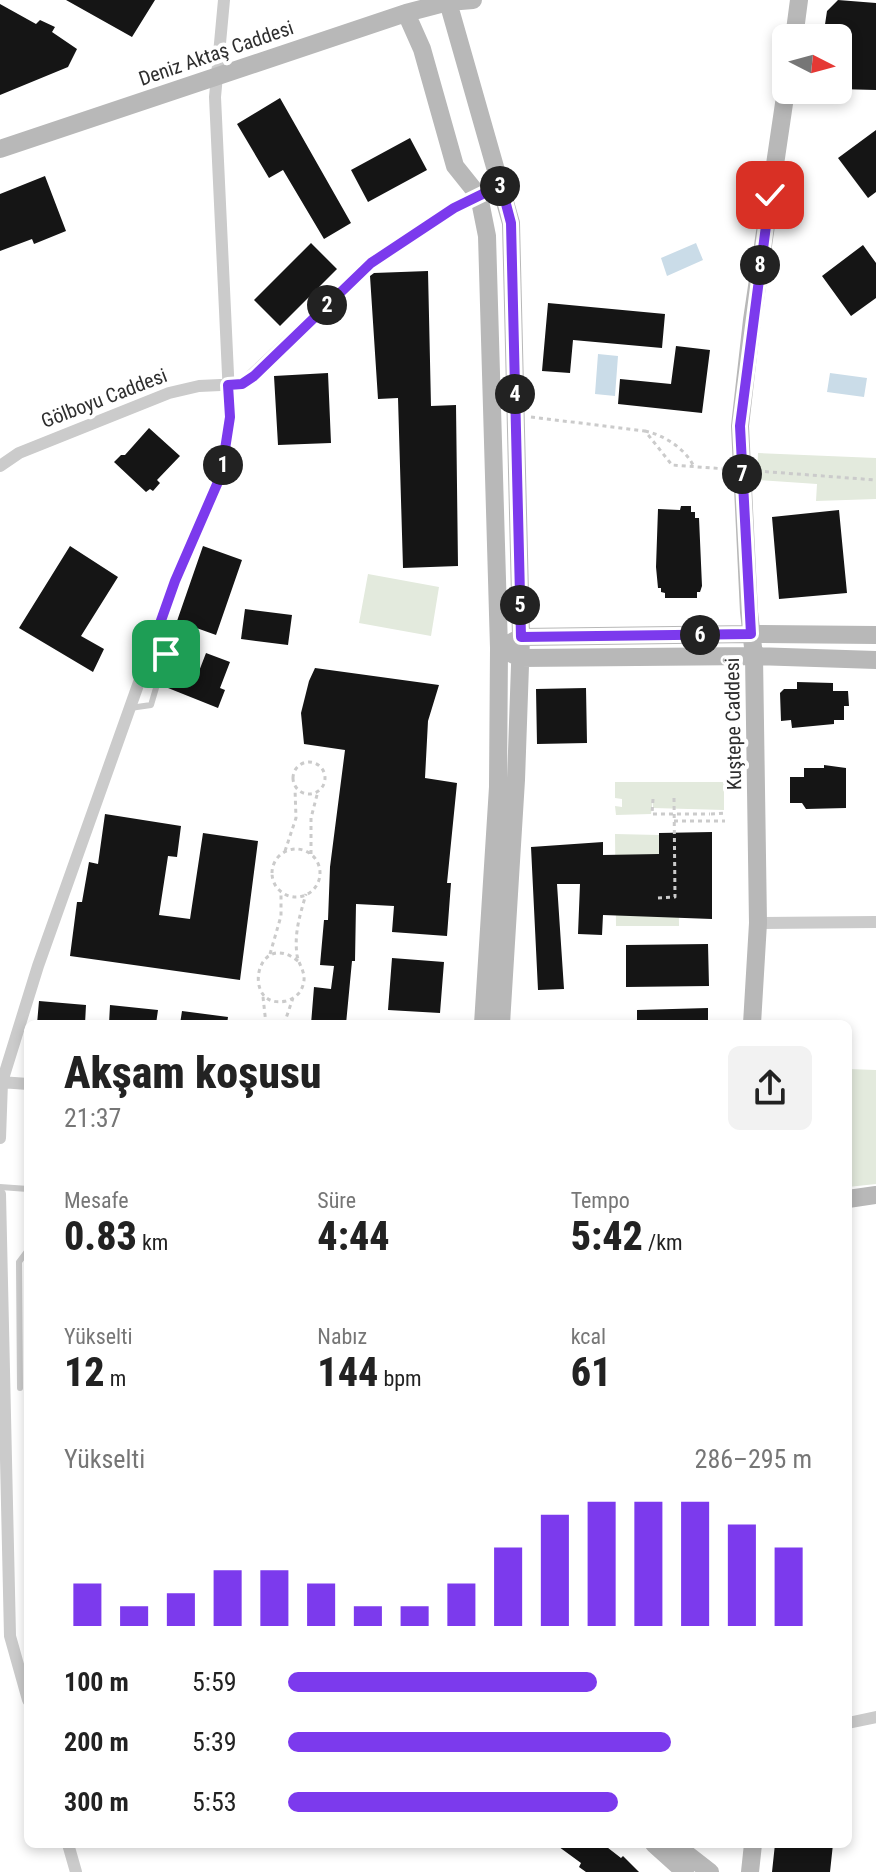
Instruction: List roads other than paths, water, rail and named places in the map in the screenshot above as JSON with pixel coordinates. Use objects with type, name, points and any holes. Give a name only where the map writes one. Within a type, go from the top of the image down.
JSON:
[{"type":"street","points":[[0,1134],[1,1082],[38,966],[175,581],[221,475],[230,417],[215,97],[224,0]]},
{"type":"street","name":"Deniz Aktaş Caddesi","points":[[5,143],[406,13],[449,1],[473,0]]},
{"type":"street","points":[[796,24],[799,0]]},
{"type":"street","points":[[449,1],[511,223],[521,637],[501,1020]]},
{"type":"street","points":[[406,13],[425,60],[455,166],[479,196],[487,236],[499,648],[498,787],[483,1020]]},
{"type":"street","name":"Kuştepe Caddesi","points":[[752,1020],[758,923],[754,656],[740,426],[752,320],[784,104]]},
{"type":"street","points":[[228,385],[242,384],[254,376],[371,263],[454,208],[501,185]]},
{"type":"street","name":"Gölboyu Caddesi","points":[[0,466],[19,453],[169,393],[199,386],[228,385]]},
{"type":"street","points":[[499,648],[521,637],[876,635]]},
{"type":"street","points":[[499,648],[520,658],[754,656],[876,660]]},
{"type":"street","points":[[758,923],[876,922]]},
{"type":"street","points":[[1,1082],[24,1084]]},
{"type":"street","points":[[0,1194],[10,1636],[24,1686]]},
{"type":"street","points":[[852,1198],[876,1195]]},
{"type":"street","points":[[852,1722],[876,1717]]},
{"type":"street","points":[[69,1848],[76,1872]]},
{"type":"street","points":[[658,1848],[685,1872]]},
{"type":"street","points":[[679,1848],[710,1872]]},
{"type":"street","points":[[750,1872],[753,1848]]},
{"type":"lane","points":[[130,708],[151,705],[166,654],[152,646]]},
{"type":"lane","points":[[0,1187],[24,1189]]},
{"type":"lane","points":[[20,1388],[19,1262],[24,1255]]},
{"type":"water","points":[[696,243],[703,260],[667,276],[661,258]]},
{"type":"water","points":[[598,354],[618,356],[615,396],[595,394]]},
{"type":"water","points":[[830,373],[867,378],[864,397],[827,392]]}]
